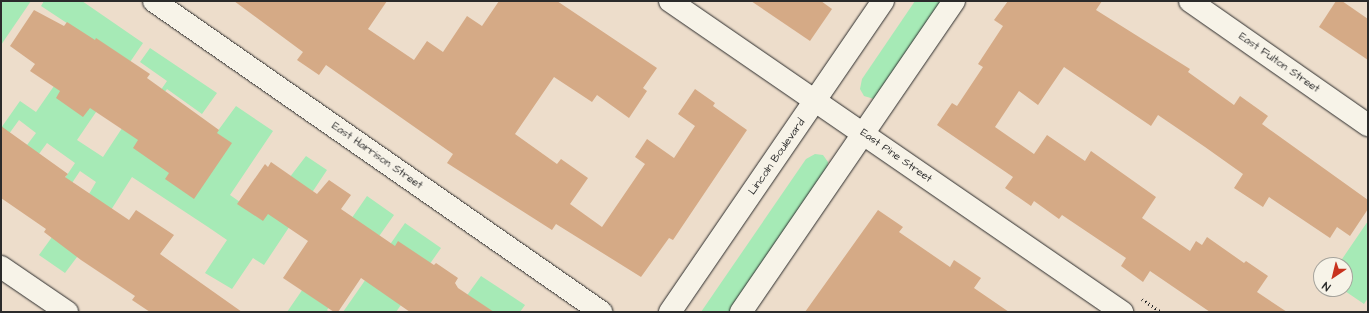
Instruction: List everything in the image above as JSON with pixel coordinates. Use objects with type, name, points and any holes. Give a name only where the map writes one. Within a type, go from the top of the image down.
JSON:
[{"type":"street","name":"East Harrison Street","points":[[154,1],[601,312]]},
{"type":"street","name":"East Pine Street","points":[[670,1],[864,133],[1122,312]]},
{"type":"street","name":"Lincoln Boulevard","points":[[670,312],[883,1]]},
{"type":"street","points":[[742,312],[954,1]]},
{"type":"street","name":"East Fulton Street","points":[[1190,1],[1368,125]]},
{"type":"street","points":[[1,267],[67,312]]},
{"type":"green space","points":[[1,1],[31,1],[1,45]]},
{"type":"green space","points":[[44,1],[82,1],[143,43],[77,140],[103,157],[134,110],[206,147],[236,106],[273,131],[230,195],[260,216],[306,156],[327,170],[264,265],[253,258],[232,289],[205,273],[227,240],[208,227],[132,177],[111,210],[89,194],[96,182],[80,171],[60,201],[53,196],[75,163],[47,143],[36,158],[24,149],[36,133],[19,120],[6,138],[1,128],[20,101],[36,112],[88,37],[41,6]]},
{"type":"green space","points":[[915,1],[946,1],[874,99],[864,96],[860,89],[862,79]]},
{"type":"green space","points":[[150,48],[217,93],[202,114],[167,89],[157,102],[154,100],[167,81],[140,62]]},
{"type":"green space","points":[[815,154],[823,155],[828,162],[827,173],[731,312],[701,312],[806,159]]},
{"type":"green space","points":[[367,196],[394,215],[327,310],[329,312],[287,312]]},
{"type":"green space","points":[[1368,221],[1368,298],[1364,304],[1353,296],[1353,257],[1343,257]]},
{"type":"green space","points":[[405,223],[441,248],[396,312],[343,312]]},
{"type":"green space","points":[[52,237],[80,253],[65,273],[39,255]]},
{"type":"green space","points":[[481,276],[525,305],[520,312],[455,312]]},
{"type":"building","points":[[234,1],[387,1],[368,29],[414,60],[427,41],[443,52],[467,16],[482,26],[499,1],[557,1],[657,68],[643,88],[647,91],[629,118],[597,95],[592,102],[554,77],[515,134],[557,164],[561,159],[588,178],[570,204],[602,227],[645,164],[635,157],[647,139],[674,158],[695,126],[678,114],[695,89],[715,103],[713,106],[747,130],[673,240],[669,238],[641,277],[556,224],[552,230],[447,163],[453,154],[326,65],[319,75],[297,60],[303,52]]},
{"type":"building","points":[[751,1],[821,1],[832,9],[810,41]]},
{"type":"building","points":[[1008,1],[1102,1],[1096,10],[1190,69],[1188,72],[1234,105],[1240,96],[1268,116],[1262,124],[1368,200],[1368,209],[1350,236],[1337,227],[1330,238],[1269,197],[1263,207],[1234,188],[1243,174],[1158,115],[1151,126],[1064,67],[1038,105],[1019,91],[995,127],[1034,154],[1047,135],[1085,161],[1091,151],[1156,197],[1142,218],[1190,251],[1196,241],[1202,245],[1207,237],[1244,263],[1246,261],[1268,276],[1257,292],[1287,312],[1210,312],[1150,271],[1143,282],[1121,266],[1126,258],[1062,215],[1059,219],[1034,201],[1031,206],[1005,188],[1013,177],[937,125],[952,103],[957,106],[983,67],[978,64],[1003,26],[994,20]]},
{"type":"building","points":[[1336,1],[1342,1],[1368,19],[1368,60],[1319,27]]},
{"type":"building","points":[[34,10],[64,26],[67,22],[95,40],[96,38],[150,74],[147,78],[219,130],[217,133],[232,143],[194,199],[165,179],[169,173],[133,148],[138,140],[90,108],[83,117],[56,98],[60,91],[30,71],[35,64],[10,46]]},
{"type":"building","points":[[1,126],[68,174],[65,177],[129,220],[136,210],[174,235],[160,254],[242,312],[150,312],[132,300],[135,296],[81,260],[44,232],[46,229],[1,198]]},
{"type":"building","points":[[271,162],[317,194],[329,180],[351,195],[341,209],[395,246],[398,241],[434,265],[436,263],[458,278],[455,283],[458,288],[494,312],[410,312],[361,278],[338,312],[334,312],[283,278],[308,241],[268,214],[263,221],[237,204],[265,164],[268,167]]},
{"type":"building","points":[[878,210],[903,227],[899,232],[950,267],[954,260],[981,278],[974,288],[1009,312],[805,312]]}]
